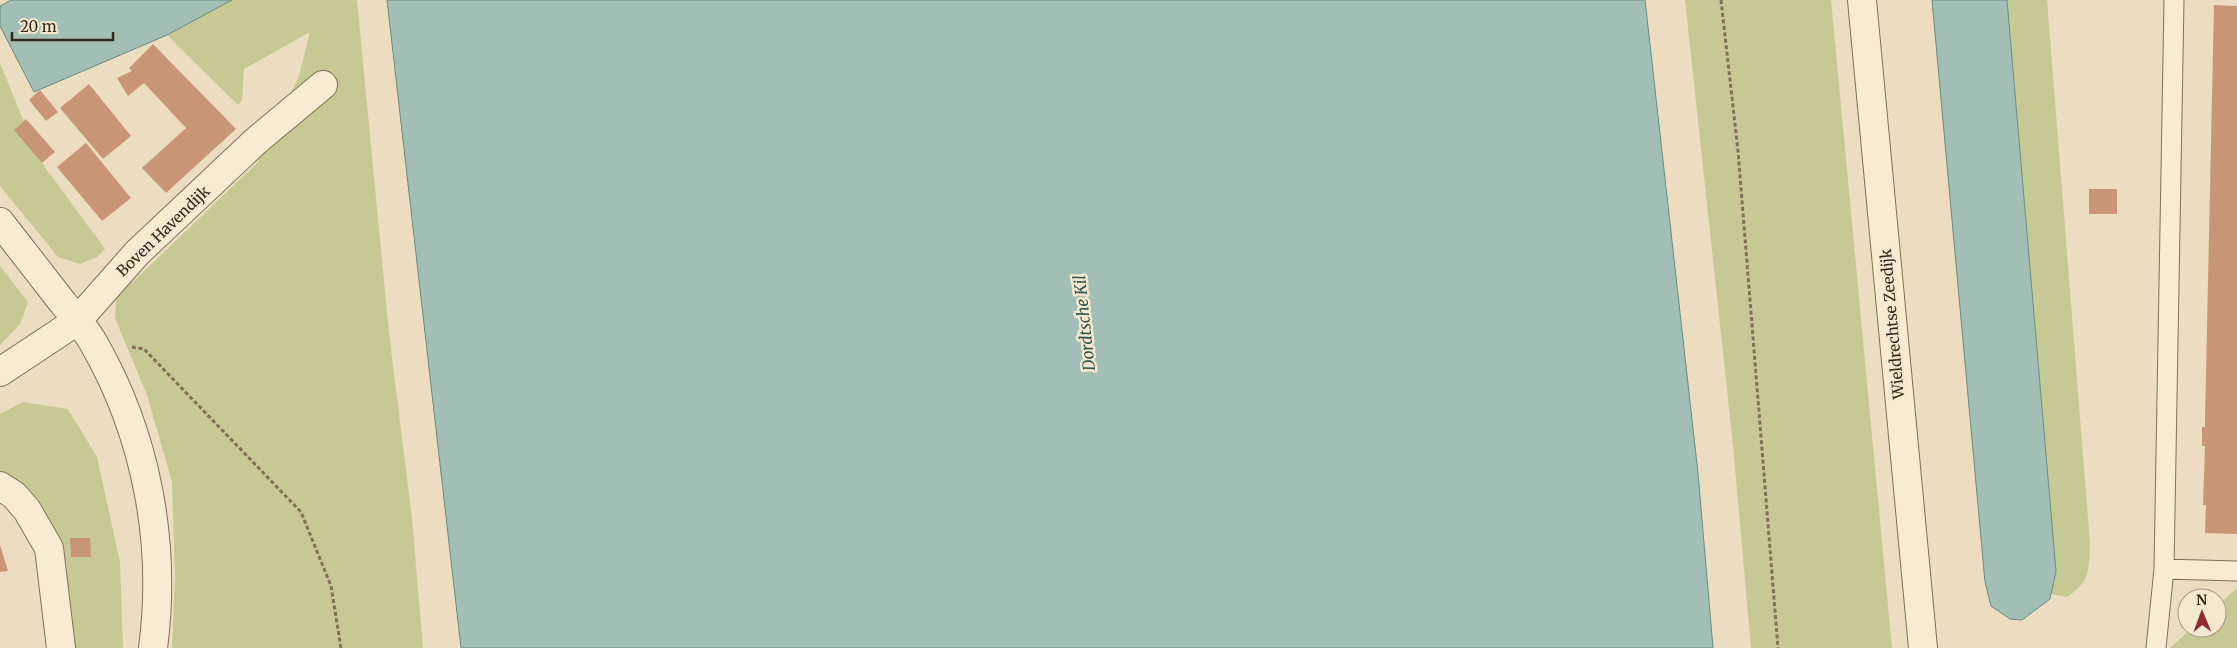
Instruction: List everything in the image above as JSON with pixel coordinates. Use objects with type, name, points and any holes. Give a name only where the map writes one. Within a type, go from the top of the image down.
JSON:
[{"type":"street","name":"Wieldrechtse Zeedijk","points":[[1862,0],[1923,648]]},
{"type":"street","name":"Boven Havendijk","points":[[0,372],[84,331],[137,253],[257,140],[323,85]]},
{"type":"street","points":[[0,222],[84,331],[122,400],[146,477],[154,514],[157,562],[153,648]]},
{"type":"street","points":[[0,486],[14,495],[27,510],[49,548],[60,648]]},
{"type":"lane","points":[[2156,648],[2164,569],[2174,0]]},
{"type":"lane","points":[[2164,569],[2237,571]]},
{"type":"path","points":[[1721,0],[1738,151],[1778,648]]},
{"type":"path","points":[[84,331],[144,349],[301,512],[331,586],[341,648]]},
{"type":"green space","points":[[232,0],[357,0],[389,333],[412,518],[423,648],[172,648],[175,577],[172,482],[147,395],[115,318],[117,295],[258,162],[299,76],[310,32],[244,69],[242,100],[238,105],[167,35]]},
{"type":"green space","points":[[1685,0],[1831,0],[1892,648],[1751,648],[1733,445]]},
{"type":"green space","points":[[2007,0],[2047,0],[2090,544],[2087,575],[2080,586],[2067,597],[2051,594],[2056,571]]},
{"type":"green space","points":[[0,63],[39,159],[105,249],[97,257],[80,264],[58,257],[0,186]]},
{"type":"green space","points":[[0,266],[28,302],[20,324],[0,345]]},
{"type":"green space","points":[[23,402],[68,409],[97,457],[120,562],[123,648],[65,648],[57,558],[11,477],[0,472],[0,414]]},
{"type":"green space","points":[[2237,588],[2237,648],[2170,648],[2181,638],[2227,638],[2227,597]]},
{"type":"water","points":[[11,0],[232,0],[167,35],[34,92],[0,26],[0,6]]},
{"type":"water","name":"Dordtsche Kil","points":[[387,0],[1645,0],[1698,473],[1713,648],[461,648]]},
{"type":"water","points":[[1932,0],[2007,0],[2056,571],[2050,599],[2022,620],[2010,619],[1991,606],[1985,582]]},
{"type":"building","points":[[2214,5],[2237,6],[2237,534],[2205,533],[2206,505],[2203,505],[2205,446],[2202,446],[2202,427],[2205,427]]},
{"type":"building","points":[[153,44],[236,129],[166,193],[142,168],[186,128],[144,83],[128,96],[117,78],[132,71],[129,68]]},
{"type":"building","points":[[89,84],[131,136],[103,159],[60,108]]},
{"type":"building","points":[[40,90],[58,112],[46,121],[29,100]]},
{"type":"building","points":[[26,119],[55,152],[42,163],[14,130]]},
{"type":"building","points":[[86,143],[131,198],[102,221],[57,167]]},
{"type":"building","points":[[2089,189],[2117,189],[2117,214],[2089,214]]},
{"type":"building","points":[[70,538],[90,538],[91,557],[71,557]]},
{"type":"building","points":[[0,545],[8,571],[0,572]]}]
